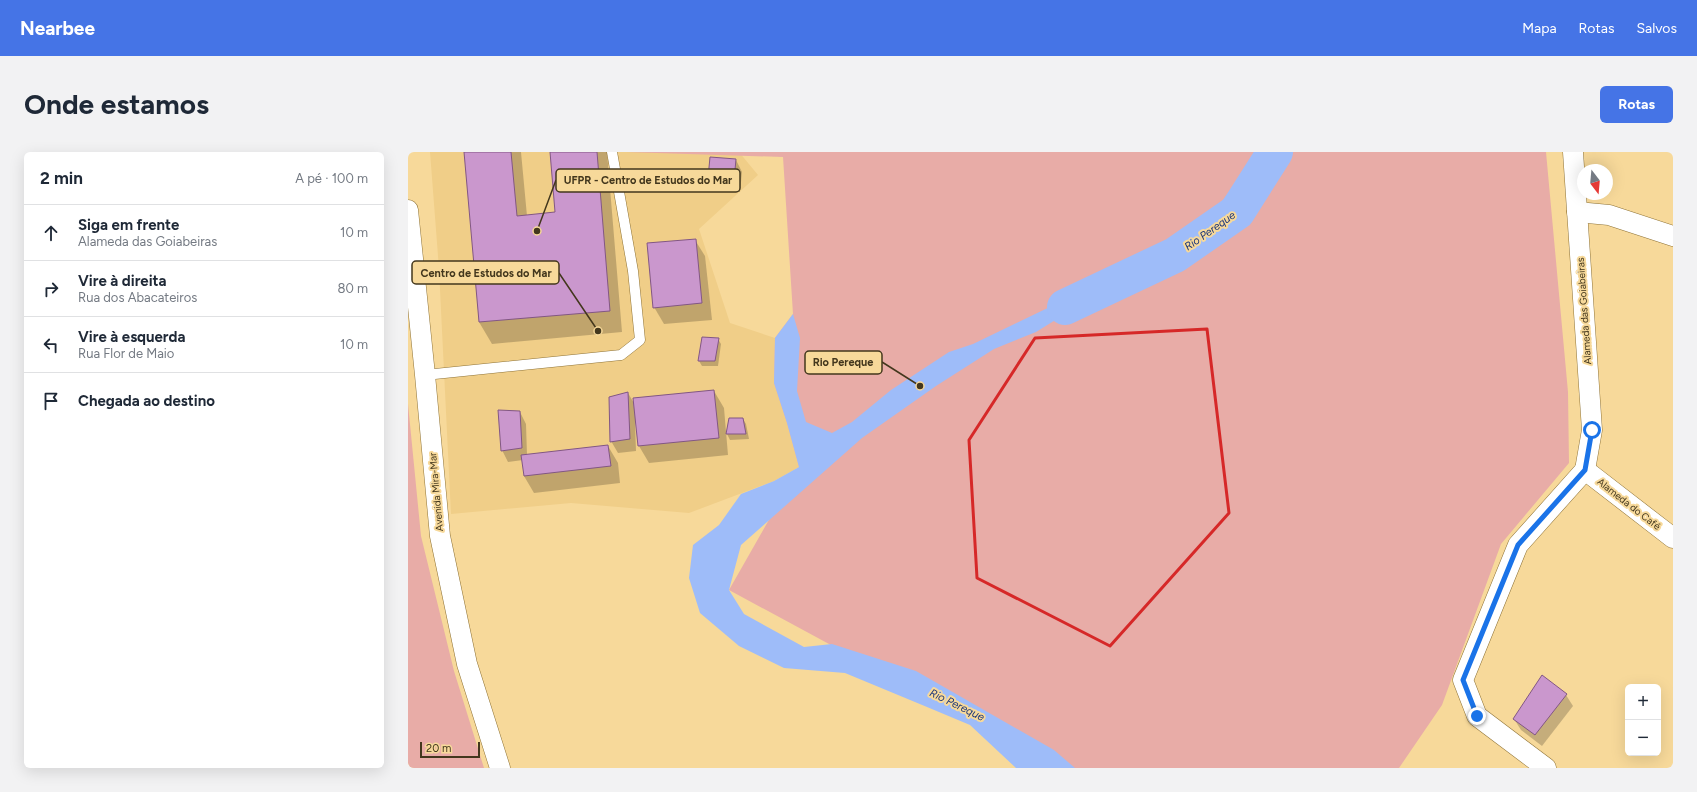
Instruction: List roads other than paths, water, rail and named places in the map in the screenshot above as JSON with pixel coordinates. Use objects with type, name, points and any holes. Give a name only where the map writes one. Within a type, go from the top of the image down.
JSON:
[{"type":"street","name":"Alameda das Goiabeiras","points":[[1573,152],[1592,430],[1585,470]]},
{"type":"street","name":"Avenida Mira-Mar","points":[[408,210],[440,536],[467,664],[500,768]]},
{"type":"street","points":[[1577,212],[1609,214],[1673,236]]},
{"type":"street","points":[[1546,768],[1477,716],[1463,680],[1518,545],[1585,470]]},
{"type":"street","name":"Alameda do Café","points":[[1585,470],[1673,538]]},
{"type":"lane","points":[[425,376],[621,355],[640,340],[633,271],[612,152]]},
{"type":"water","points":[[1258,152],[1283,152],[1208,233],[1112,285],[1036,332],[994,349],[936,386],[862,438],[741,545],[729,590],[744,614],[804,647],[832,644],[916,671],[1054,750],[1075,768],[1016,768],[970,725],[845,673],[784,668],[739,646],[700,613],[689,578],[693,545],[719,525],[741,494],[774,481],[799,467],[774,383],[775,338],[793,314],[800,338],[797,391],[806,422],[832,433],[852,422],[891,390],[949,352],[973,344],[1085,290],[1161,248],[1212,215]]},
{"type":"waterway","name":"Rio Pereque","points":[[1065,307],[1175,255],[1237,212],[1275,152]]},
{"type":"place","name":"UFPR - Centro de Estudos do Mar","points":[[537,231]]},
{"type":"place","name":"Centro de Estudos do Mar","points":[[598,331]]},
{"type":"place","name":"Rio Pereque","points":[[920,386]]}]
